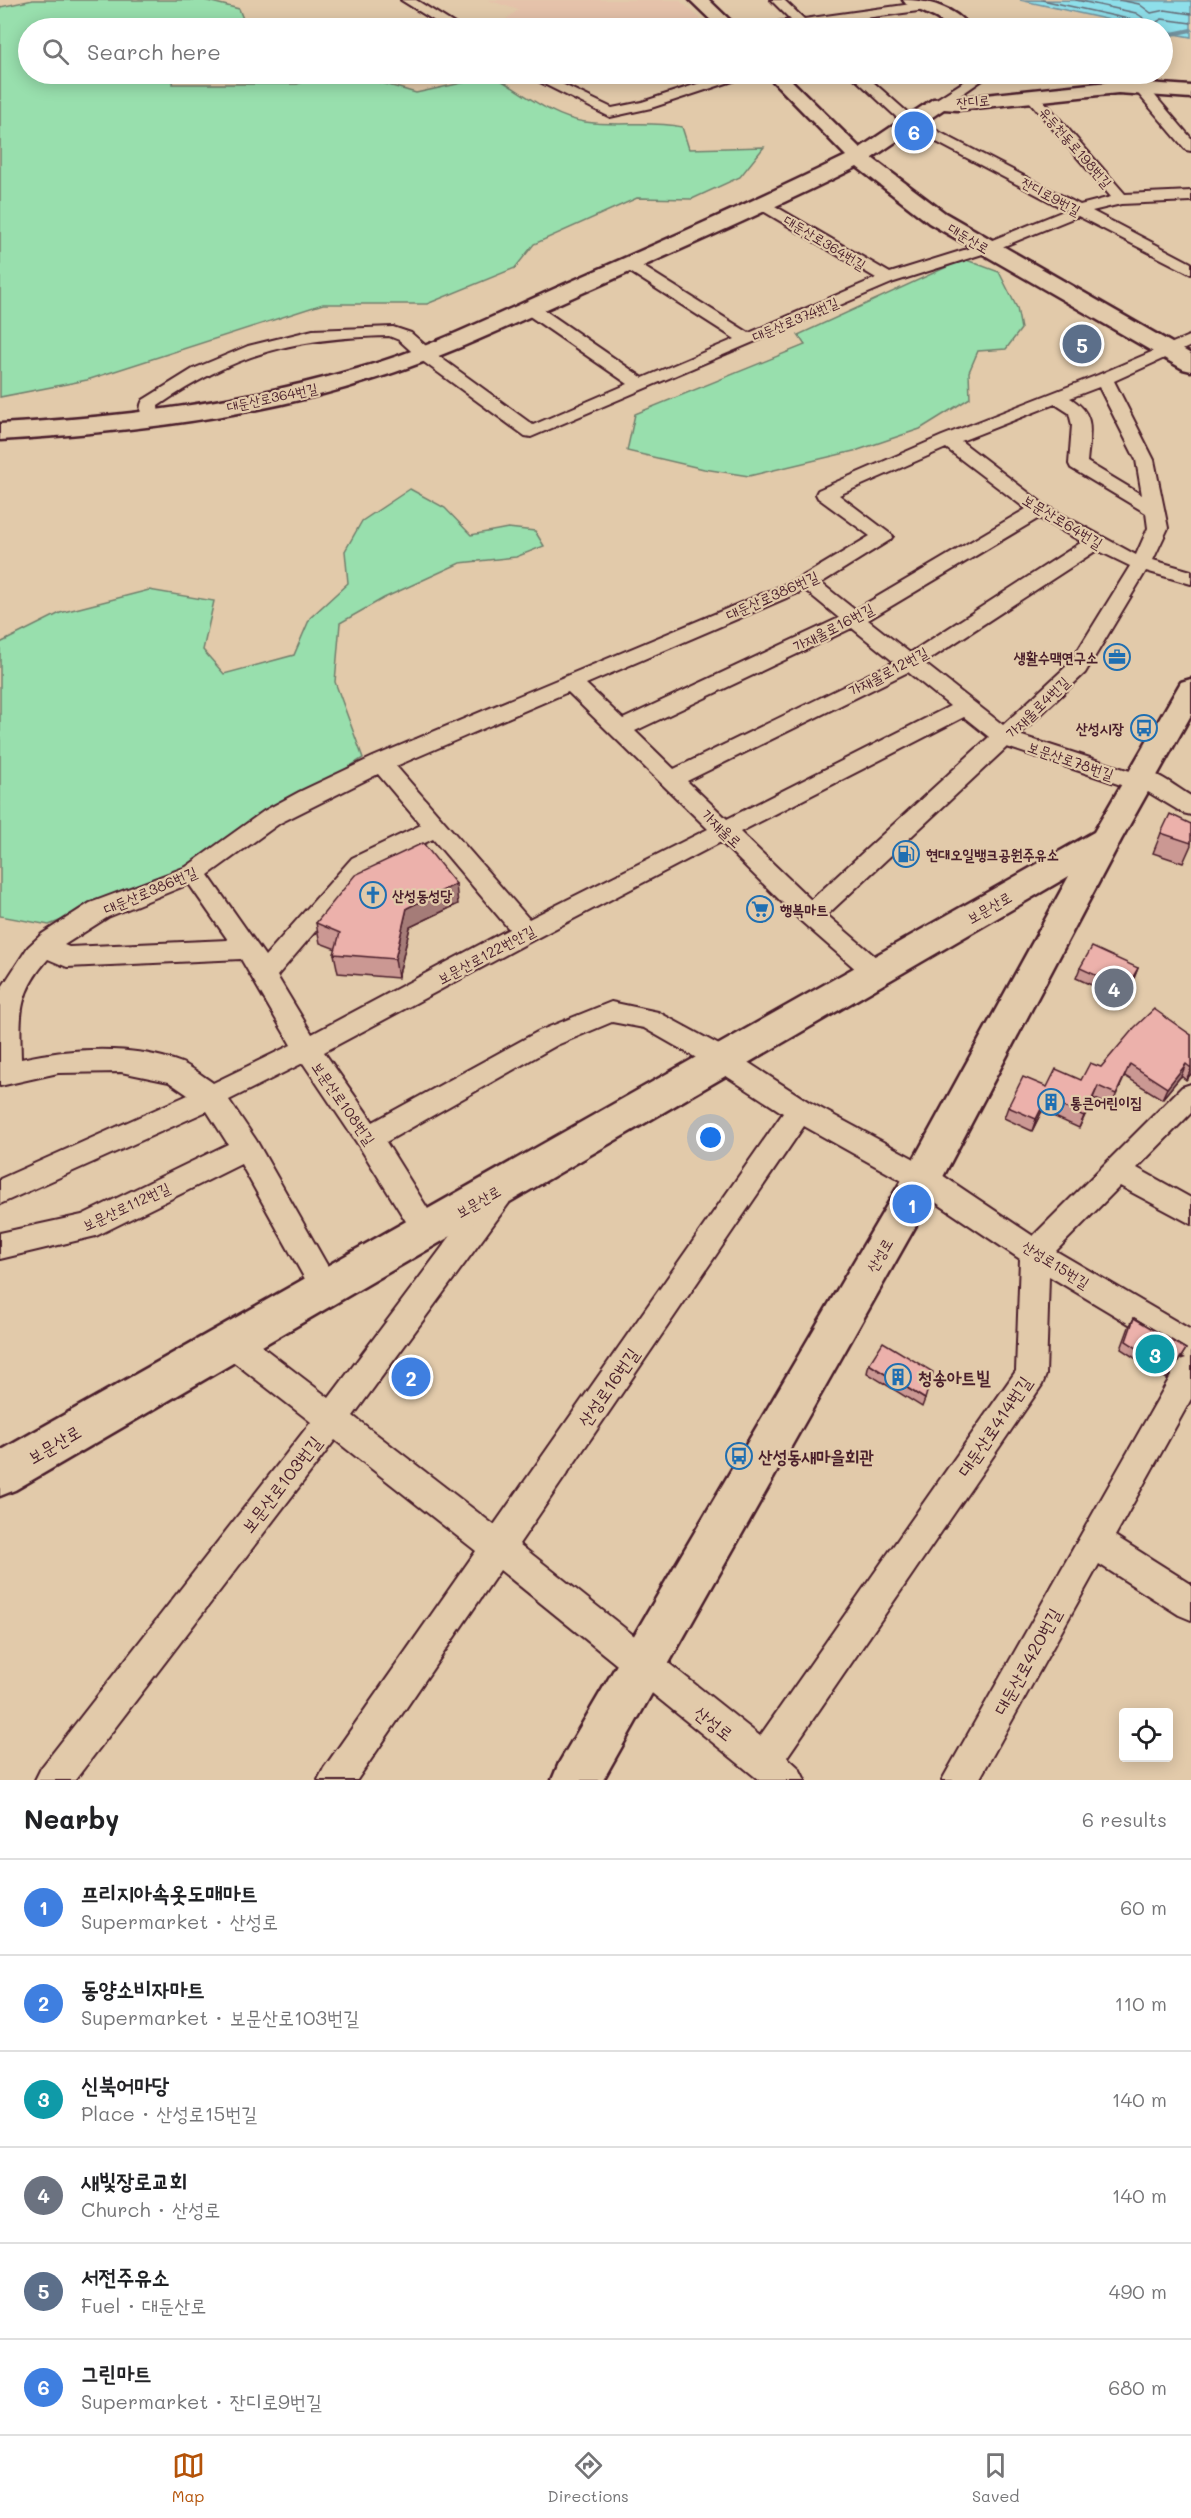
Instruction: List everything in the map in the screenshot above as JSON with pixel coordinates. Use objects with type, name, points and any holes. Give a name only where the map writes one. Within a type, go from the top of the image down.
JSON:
[{"type":"main road","points":[[699,0],[718,18]]},
{"type":"main road","points":[[919,3],[944,18]]},
{"type":"main road","name":"대둔산로","points":[[785,84],[859,158],[938,218],[986,248],[1191,364]]},
{"type":"main road","name":"잔디로","points":[[859,158],[940,103],[957,104],[1024,88],[1140,87],[1191,92]]},
{"type":"main road","name":"대둔산로364번길","points":[[0,432],[83,428],[214,410],[296,393],[367,374],[426,354],[531,309],[763,205],[859,158]]},
{"type":"main road","points":[[1105,840],[1191,689]]},
{"type":"main road","name":"보문산로","points":[[0,1475],[1105,840]]},
{"type":"main road","name":"산성로","points":[[576,1780],[923,1178],[1105,840]]},
{"type":"street","points":[[407,0],[437,18]]},
{"type":"street","points":[[777,0],[796,18]]},
{"type":"street","points":[[844,18],[919,3]]},
{"type":"street","points":[[551,84],[610,113],[646,105],[710,84]]},
{"type":"street","name":"잔디로9번길","points":[[867,84],[911,123],[1191,269]]},
{"type":"street","points":[[940,103],[969,84]]},
{"type":"street","points":[[1140,87],[1191,147]]},
{"type":"street","name":"유등천동로198번길","points":[[1024,88],[1121,199]]},
{"type":"street","name":"대둔산로374번길","points":[[426,354],[531,432],[888,279],[986,248],[1078,210],[1121,199],[1191,196]]},
{"type":"street","name":"대둔산로364번길","points":[[763,205],[888,279]]},
{"type":"street","points":[[630,265],[747,339]]},
{"type":"street","points":[[531,309],[640,384]]},
{"type":"street","points":[[150,419],[149,404],[169,389],[209,368],[258,349],[312,334],[342,330],[401,333],[426,354]]},
{"type":"street","name":"대둔산로386번길","points":[[4,1073],[7,1011],[15,987],[45,946],[99,910],[194,873],[272,817],[381,763],[807,582],[883,536],[825,494],[948,440],[1104,379],[1191,340]]},
{"type":"street","name":"가재울로4번길","points":[[811,915],[1005,738],[1078,668],[1142,562],[1158,528],[1145,460],[1104,379]]},
{"type":"street","points":[[1057,398],[1077,410],[1081,425],[1078,464],[1154,510]]},
{"type":"street","name":"보문산로64번길","points":[[948,440],[1039,510],[1128,559],[1191,578]]},
{"type":"street","name":"가재울로16번길","points":[[619,730],[856,618],[1039,510]]},
{"type":"street","name":"가재울로12번길","points":[[670,780],[910,662],[1096,542]]},
{"type":"street","name":"보문산로78번길","points":[[807,582],[856,618],[1005,738],[1140,779],[1191,807]]},
{"type":"street","name":"가재울로","points":[[571,682],[811,915],[876,972]]},
{"type":"street","name":"보문산로122번안길","points":[[0,1192],[212,1096],[307,1049],[526,932],[967,706]]},
{"type":"street","points":[[381,763],[526,932]]},
{"type":"street","points":[[264,974],[360,864],[438,827]]},
{"type":"street","name":"보문산로108번길","points":[[194,873],[248,949],[307,1049],[369,1138],[427,1230]]},
{"type":"street","points":[[45,946],[67,957],[248,949]]},
{"type":"street","points":[[369,1138],[548,1038],[611,1011],[649,1019],[723,1060],[800,1110],[923,1178]]},
{"type":"street","points":[[4,1073],[58,1062],[121,1061],[176,1072],[212,1096],[246,1148],[325,1288]]},
{"type":"street","points":[[1035,1253],[1191,1095]]},
{"type":"street","name":"산성로16번길","points":[[336,1780],[800,1110]]},
{"type":"street","name":"보문산로112번길","points":[[0,1246],[86,1227],[246,1148]]},
{"type":"street","points":[[1117,1170],[1191,1212]]},
{"type":"street","name":"산성로15번길","points":[[923,1178],[1035,1253],[1191,1346]]},
{"type":"street","name":"보문산로103번길","points":[[53,1780],[332,1419],[506,1185]]},
{"type":"street","name":"대둔산로414번길","points":[[775,1771],[1031,1375],[1035,1253]]},
{"type":"street","points":[[232,1341],[497,1547],[642,1665]]},
{"type":"street","name":"대둔산로420번길","points":[[960,1780],[1191,1370]]},
{"type":"street","points":[[1094,1542],[1191,1603]]},
{"type":"street","name":"산성로","points":[[642,1665],[775,1771]]},
{"type":"shaded area","points":[[488,0],[679,0],[700,18],[508,18],[518,10]]},
{"type":"green space","points":[[33,0],[204,0],[239,9],[243,18],[18,18],[18,84],[385,84],[416,93],[457,84],[507,84],[538,104],[573,120],[682,127],[689,149],[764,147],[740,177],[692,199],[637,198],[534,244],[515,268],[427,304],[323,304],[87,380],[0,397],[0,7]]},
{"type":"green space","points":[[964,259],[999,272],[1017,308],[1021,329],[1006,349],[978,351],[969,372],[970,398],[920,429],[858,450],[749,476],[704,469],[627,451],[635,414],[805,345],[798,335]]},
{"type":"green space","points":[[410,489],[445,508],[471,535],[508,528],[535,531],[544,546],[516,557],[460,563],[384,598],[340,623],[335,682],[363,758],[329,780],[249,822],[186,872],[49,925],[0,916],[0,643],[60,613],[149,590],[214,601],[203,650],[224,674],[294,655],[310,618],[348,583],[345,551],[362,521]]},
{"type":"water","points":[[1020,0],[1191,1],[1191,37],[1173,34],[1173,18],[1101,18]]},
{"type":"building","points":[[1170,814],[1191,824],[1191,843],[1161,833]]},
{"type":"building","points":[[423,843],[456,884],[407,908],[395,959],[334,954],[340,933],[316,923],[355,875]]},
{"type":"building","points":[[1092,947],[1138,968],[1126,989],[1080,968]]},
{"type":"building","points":[[1154,1009],[1191,1035],[1191,1068],[1186,1064],[1167,1088],[1130,1064],[1116,1094],[1098,1086],[1084,1116],[1046,1099],[1036,1119],[1008,1107],[1023,1077],[1047,1087],[1056,1069],[1081,1080],[1090,1063],[1101,1067],[1134,1028]]},
{"type":"building","points":[[1134,1318],[1186,1349],[1172,1371],[1126,1341]]},
{"type":"building","name":"청송아트빌","points":[[883,1342],[933,1372],[925,1399],[869,1364]]},
{"type":"waterway","points":[[1173,34],[1191,30]]},
{"type":"place","name":"그린마트","points":[[914,131]]},
{"type":"place","name":"서전주유소","points":[[1082,344]]},
{"type":"place","name":"생활수맥연구소","points":[[1117,657]]},
{"type":"place","name":"산성시장","points":[[1144,728]]},
{"type":"place","name":"현대오일뱅크공원주유소","points":[[906,854]]},
{"type":"place","name":"산성동성당","points":[[373,895]]},
{"type":"place","name":"행복마트","points":[[760,909]]},
{"type":"place","name":"새빛장로교회","points":[[1114,988]]},
{"type":"place","name":"통큰어린이집","points":[[1051,1102]]},
{"type":"place","name":"프리지아속옷도매마트","points":[[912,1204]]},
{"type":"place","name":"신북어마당","points":[[1155,1354]]},
{"type":"place","name":"동양소비자마트","points":[[411,1377]]},
{"type":"place","name":"청송아트빌","points":[[898,1377]]},
{"type":"place","name":"산성동새마을회관","points":[[739,1456]]}]
